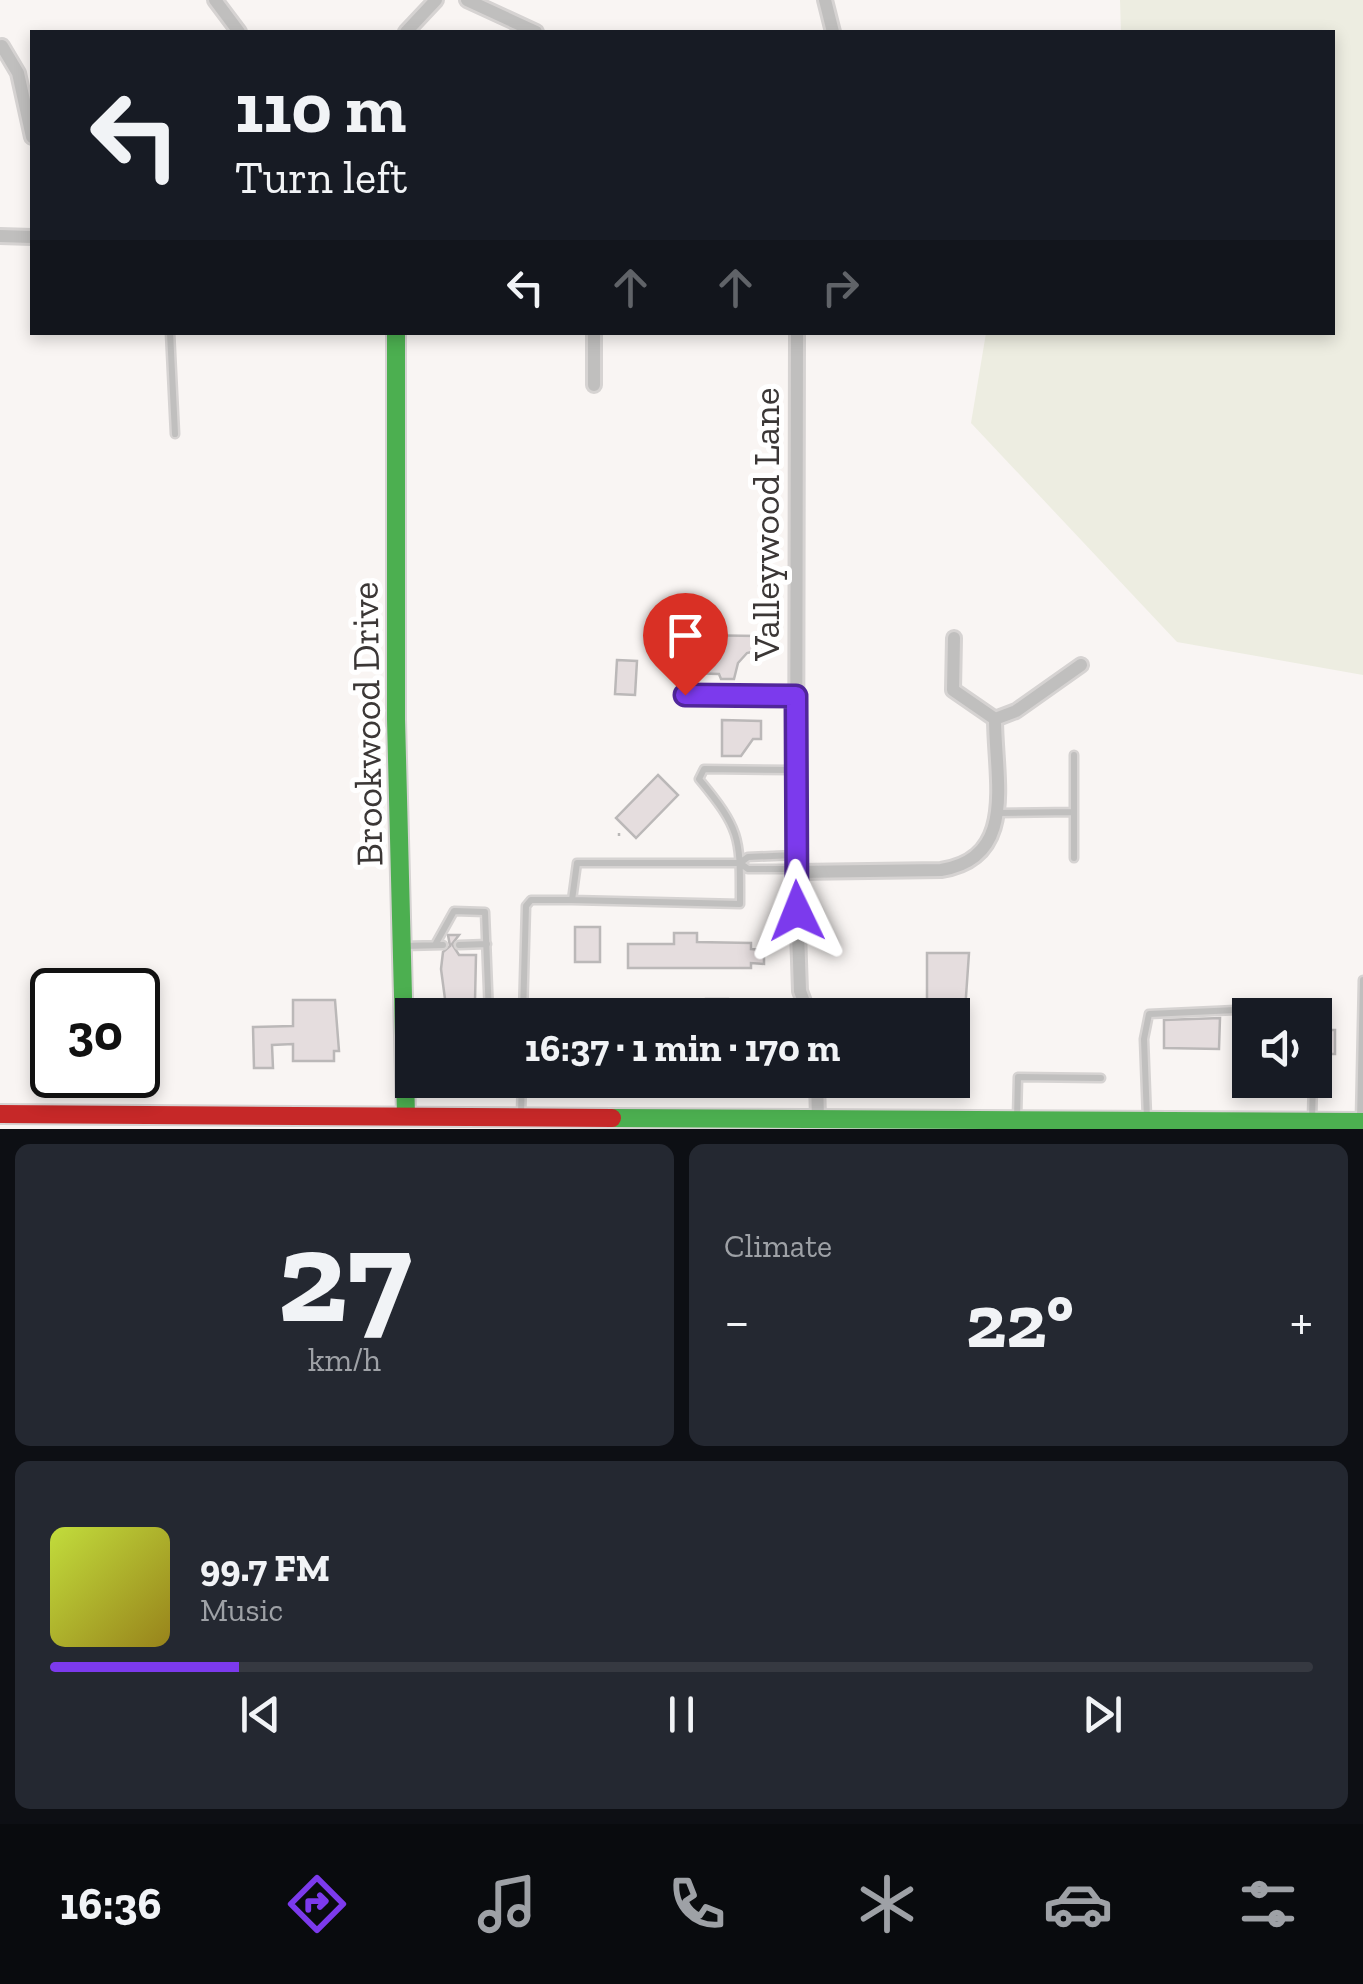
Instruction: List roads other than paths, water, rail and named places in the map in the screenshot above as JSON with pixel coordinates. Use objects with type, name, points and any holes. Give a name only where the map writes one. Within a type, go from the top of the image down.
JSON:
[{"type":"main road","name":"Brookwood Drive","points":[[396,335],[396,719],[407,998]]},
{"type":"main road","name":"Brookwood Drive","points":[[406,1115],[407,1098]]},
{"type":"main road","points":[[0,1114],[261,1122],[406,1115],[1017,1124],[1147,1120],[1362,1122]]},
{"type":"street","points":[[216,0],[238,30]]},
{"type":"street","points":[[408,30],[436,0]]},
{"type":"street","points":[[467,0],[532,30]]},
{"type":"street","points":[[825,0],[832,30]]},
{"type":"street","points":[[2,46],[18,73],[30,128]]},
{"type":"street","points":[[0,236],[30,234]]},
{"type":"street","points":[[594,335],[594,385]]},
{"type":"street","name":"Valleywood Lane","points":[[796,335],[796,865],[802,998]]},
{"type":"street","points":[[954,638],[954,690],[995,719]]},
{"type":"street","points":[[995,719],[1016,711],[1082,665]]},
{"type":"street","points":[[796,865],[958,867],[991,843],[995,813],[995,719]]},
{"type":"street","points":[[817,1098],[818,1120]]},
{"type":"lane","points":[[170,335],[174,434]]},
{"type":"lane","points":[[685,695],[796,696]]},
{"type":"lane","points":[[1074,756],[1074,858]]},
{"type":"lane","points":[[524,998],[526,906],[531,900],[740,904],[741,844],[732,818],[699,779],[704,769],[796,770]]},
{"type":"lane","points":[[995,813],[1074,812]]},
{"type":"lane","points":[[740,863],[748,856],[796,865]]},
{"type":"lane","points":[[572,900],[578,863],[740,863],[748,869],[796,865]]},
{"type":"lane","points":[[404,946],[439,945],[454,911],[485,912],[489,998]]},
{"type":"lane","points":[[459,944],[487,944]]},
{"type":"lane","points":[[1362,1122],[1363,980]]},
{"type":"lane","points":[[1147,1120],[1144,1039],[1149,1014],[1232,1010]]},
{"type":"lane","points":[[1017,1124],[1018,1078],[1101,1078]]},
{"type":"lane","points":[[521,1116],[522,1098]]},
{"type":"lane","points":[[1312,1122],[1313,1098]]}]
